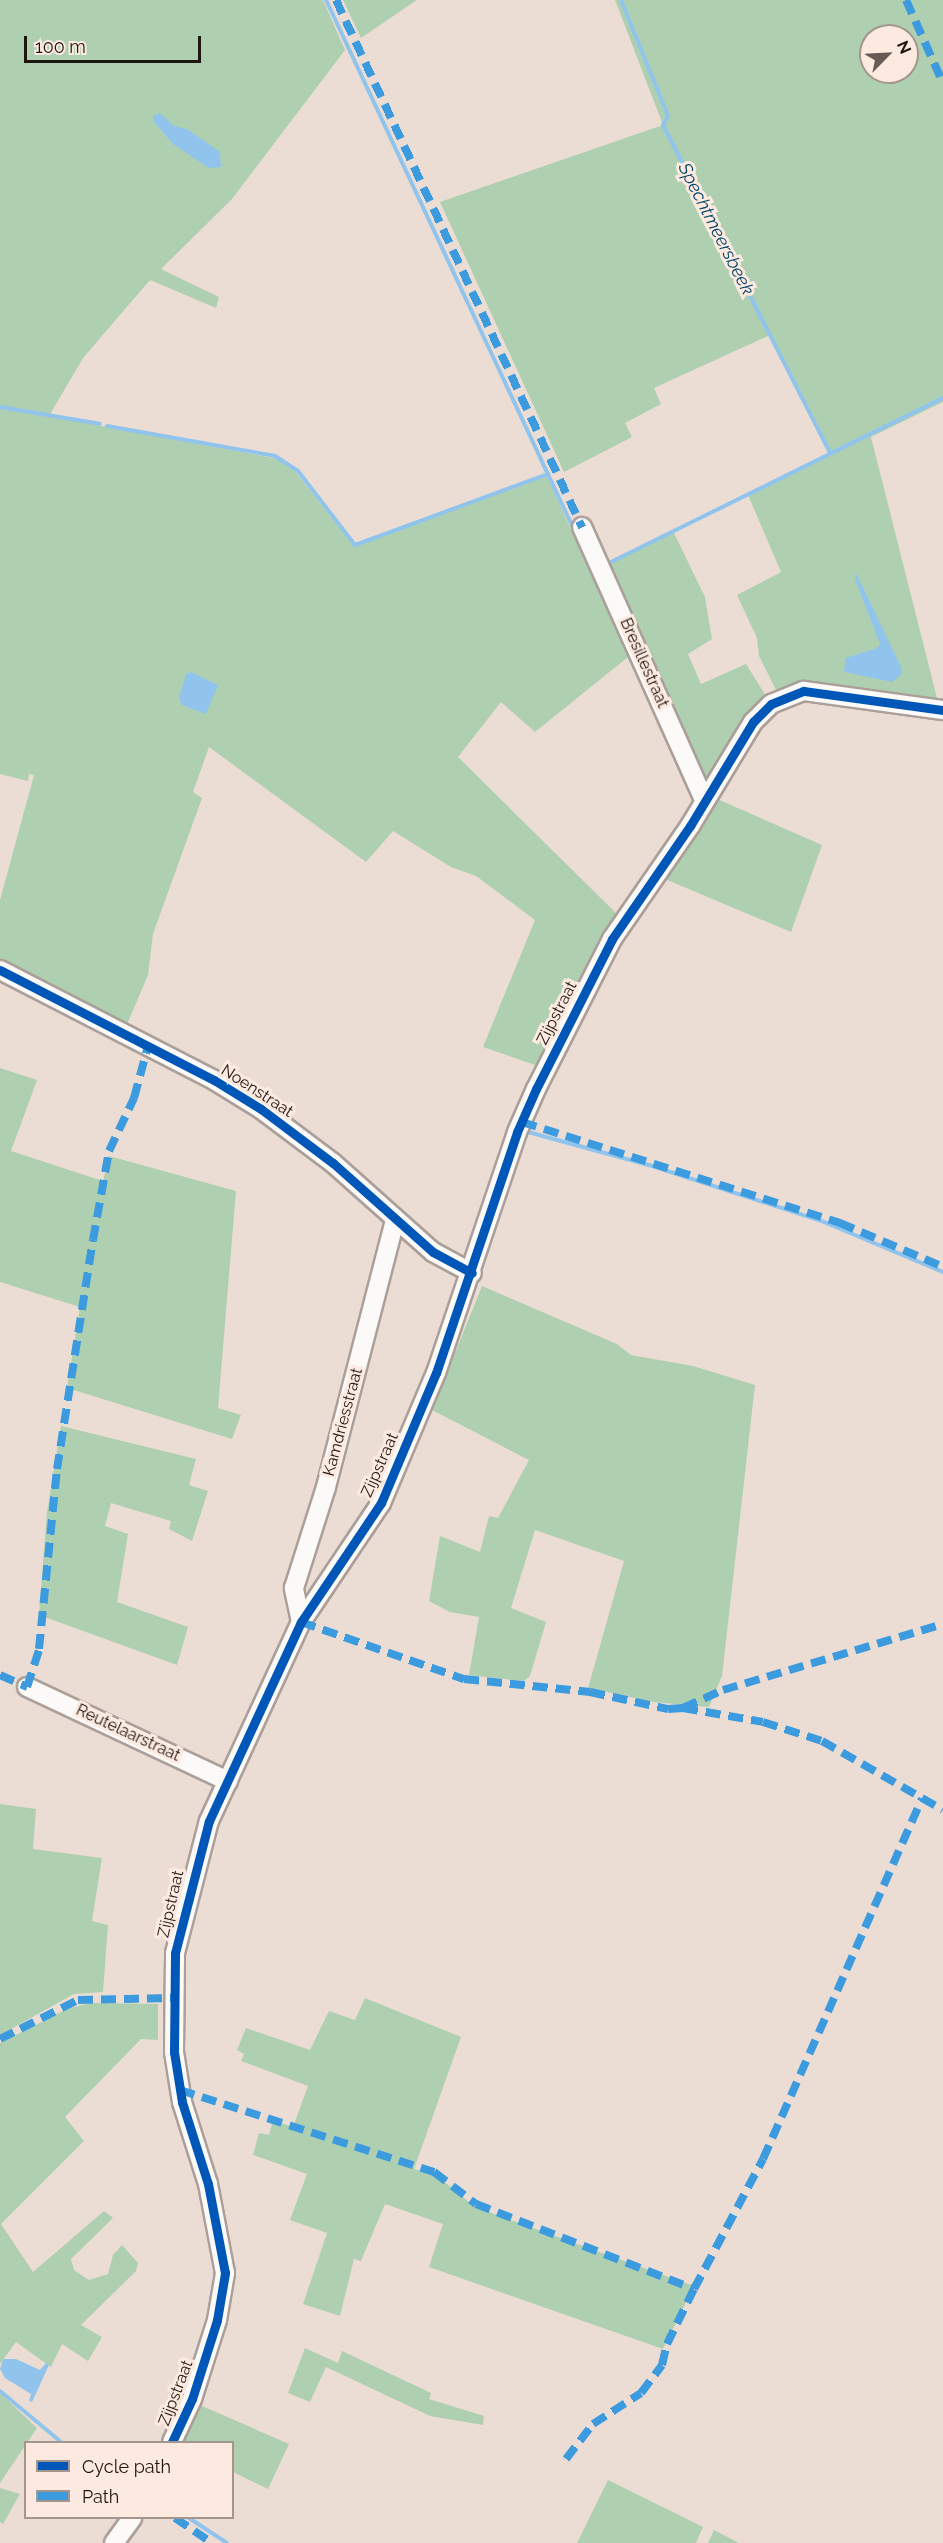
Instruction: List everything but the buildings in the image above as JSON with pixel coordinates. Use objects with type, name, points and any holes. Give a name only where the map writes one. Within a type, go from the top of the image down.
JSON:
[{"type":"street","name":"Bresillestraat","points":[[582,527],[704,800]]},
{"type":"street","name":"Zijpstraat","points":[[172,2441],[192,2399],[213,2332],[225,2272],[208,2184],[182,2102],[174,2052],[172,1998],[175,1953],[189,1889],[209,1821],[301,1622],[381,1503],[472,1273],[517,1132],[536,1089],[612,939],[753,722],[786,695],[830,692],[943,710]]},
{"type":"street","name":"Noenstraat","points":[[0,970],[214,1080],[261,1109],[333,1163],[395,1221],[433,1252],[472,1273]]},
{"type":"street","name":"Kamdriesstraat","points":[[301,1622],[294,1588],[326,1487],[395,1221]]},
{"type":"street","name":"Reutelaarstraat","points":[[27,1687],[228,1781]]},
{"type":"street","points":[[114,2543],[131,2519]]},
{"type":"green space","points":[[0,0],[323,0],[345,50],[232,199],[161,269],[219,297],[216,308],[150,280],[83,358],[49,416],[278,459],[294,470],[354,546],[547,476],[628,657],[535,732],[501,702],[458,757],[619,916],[538,1066],[483,1047],[535,920],[476,876],[451,867],[393,831],[366,862],[209,747],[193,792],[202,798],[153,934],[148,975],[126,1027],[0,964],[0,900],[34,775],[29,774],[28,781],[0,774]]},
{"type":"green space","points":[[343,0],[417,0],[361,38]]},
{"type":"green space","points":[[615,0],[943,0],[943,402],[871,437],[938,702],[906,700],[828,683],[809,683],[777,692],[759,656],[757,638],[737,595],[781,572],[748,495],[831,455],[770,335],[654,388],[661,404],[625,423],[632,437],[564,472],[440,202],[663,125]]},
{"type":"green space","points":[[673,531],[705,597],[712,639],[688,654],[701,684],[746,664],[766,696],[708,778],[701,775],[607,564]]},
{"type":"green space","points":[[715,798],[822,845],[791,932],[660,877]]},
{"type":"green space","points":[[0,1068],[37,1080],[11,1151],[103,1181],[109,1156],[236,1191],[218,1408],[241,1415],[232,1439],[67,1388],[80,1307],[0,1282]]},
{"type":"green space","points":[[482,1286],[617,1344],[631,1355],[693,1366],[755,1385],[722,1676],[709,1707],[653,1702],[588,1688],[624,1561],[535,1530],[511,1608],[546,1622],[530,1676],[524,1681],[469,1675],[479,1617],[450,1612],[429,1601],[440,1536],[480,1552],[489,1516],[498,1518],[529,1460],[432,1410]]},
{"type":"green space","points":[[61,1426],[196,1459],[189,1485],[208,1491],[192,1541],[169,1529],[171,1521],[111,1503],[105,1526],[128,1534],[117,1602],[188,1627],[177,1665],[39,1615],[47,1512]]},
{"type":"green space","points":[[0,1804],[36,1809],[33,1849],[102,1858],[92,1921],[108,1925],[103,1992],[74,1994],[0,2035]]},
{"type":"green space","points":[[365,1998],[461,2037],[414,2169],[436,2175],[475,2207],[694,2286],[663,2349],[429,2267],[443,2224],[385,2204],[361,2261],[354,2259],[340,2316],[303,2304],[327,2233],[290,2220],[307,2174],[253,2155],[259,2133],[269,2135],[273,2120],[293,2127],[308,2086],[241,2061],[244,2054],[237,2050],[246,2028],[310,2050],[329,2011],[355,2020]]},
{"type":"green space","points":[[90,2003],[158,2004],[158,2040],[141,2039],[65,2117],[84,2141],[1,2224],[33,2272],[104,2211],[113,2218],[71,2259],[74,2270],[89,2280],[108,2274],[113,2255],[122,2245],[138,2263],[136,2271],[81,2325],[102,2337],[88,2361],[62,2344],[51,2367],[16,2342],[0,2364],[0,2043],[67,2009]]},
{"type":"green space","points":[[305,2348],[338,2363],[342,2351],[431,2393],[429,2399],[484,2416],[483,2425],[430,2416],[326,2367],[310,2402],[288,2393]]},
{"type":"green space","points":[[0,2393],[37,2428],[28,2441],[24,2441],[24,2447],[0,2483]]},
{"type":"green space","points":[[200,2405],[289,2444],[268,2489],[234,2472],[234,2441],[182,2441]]},
{"type":"green space","points":[[608,2480],[703,2527],[696,2543],[577,2543]]},
{"type":"green space","points":[[0,2488],[20,2494],[3,2524],[0,2522]]},
{"type":"green space","points":[[714,2530],[739,2543],[708,2543]]},
{"type":"water","points":[[160,113],[174,126],[187,129],[220,152],[221,167],[209,168],[173,144],[154,122],[153,116]]},
{"type":"water","points":[[856,573],[902,669],[900,676],[892,682],[844,672],[846,658],[877,648],[880,644],[855,579]]},
{"type":"water","points":[[191,672],[218,685],[206,714],[182,705],[179,698],[186,674]]},
{"type":"water","points":[[3,2359],[16,2359],[40,2370],[47,2362],[49,2365],[32,2402],[29,2401],[31,2394],[5,2378],[0,2369]]},
{"type":"waterway","points":[[326,0],[575,532]]},
{"type":"waterway","name":"Spechtmeersbeek","points":[[621,0],[668,116],[663,125],[830,453]]},
{"type":"waterway","points":[[607,564],[943,398]]},
{"type":"waterway","points":[[0,407],[100,424]]},
{"type":"waterway","points":[[107,426],[275,456],[298,471],[355,545],[548,474]]},
{"type":"waterway","points":[[528,1132],[649,1165],[824,1222],[943,1272]]},
{"type":"waterway","points":[[0,2391],[60,2441]]},
{"type":"waterway","points":[[191,2519],[227,2543]]},
{"type":"marked path","points":[[336,0],[582,527]]},
{"type":"marked path","points":[[906,0],[943,83]]},
{"type":"marked path","points":[[0,1675],[27,1687],[39,1649],[57,1469],[109,1151],[134,1098],[148,1046]]},
{"type":"marked path","points":[[522,1122],[840,1223],[943,1267]]},
{"type":"marked path","points":[[301,1622],[464,1679],[590,1692],[668,1709],[683,1708],[763,1722],[822,1741],[943,1810]]},
{"type":"marked path","points":[[683,1708],[723,1690],[943,1624]]},
{"type":"marked path","points":[[566,2459],[593,2424],[641,2393],[662,2365],[667,2344],[763,2159],[922,1799]]},
{"type":"marked path","points":[[0,2039],[78,2000],[172,1998]]},
{"type":"marked path","points":[[180,2090],[434,2172],[476,2204],[694,2289]]},
{"type":"marked path","points":[[176,2519],[212,2543]]},
{"type":"cycle path","points":[[172,2441],[192,2399],[217,2320],[225,2273],[208,2184],[182,2102],[174,2052],[175,1953],[209,1821],[301,1622],[381,1503],[436,1373],[517,1132],[536,1089],[612,939],[690,826],[753,722],[771,704],[804,691],[943,710]]},
{"type":"cycle path","points":[[0,970],[214,1080],[261,1109],[333,1163],[433,1252],[472,1273]]}]
